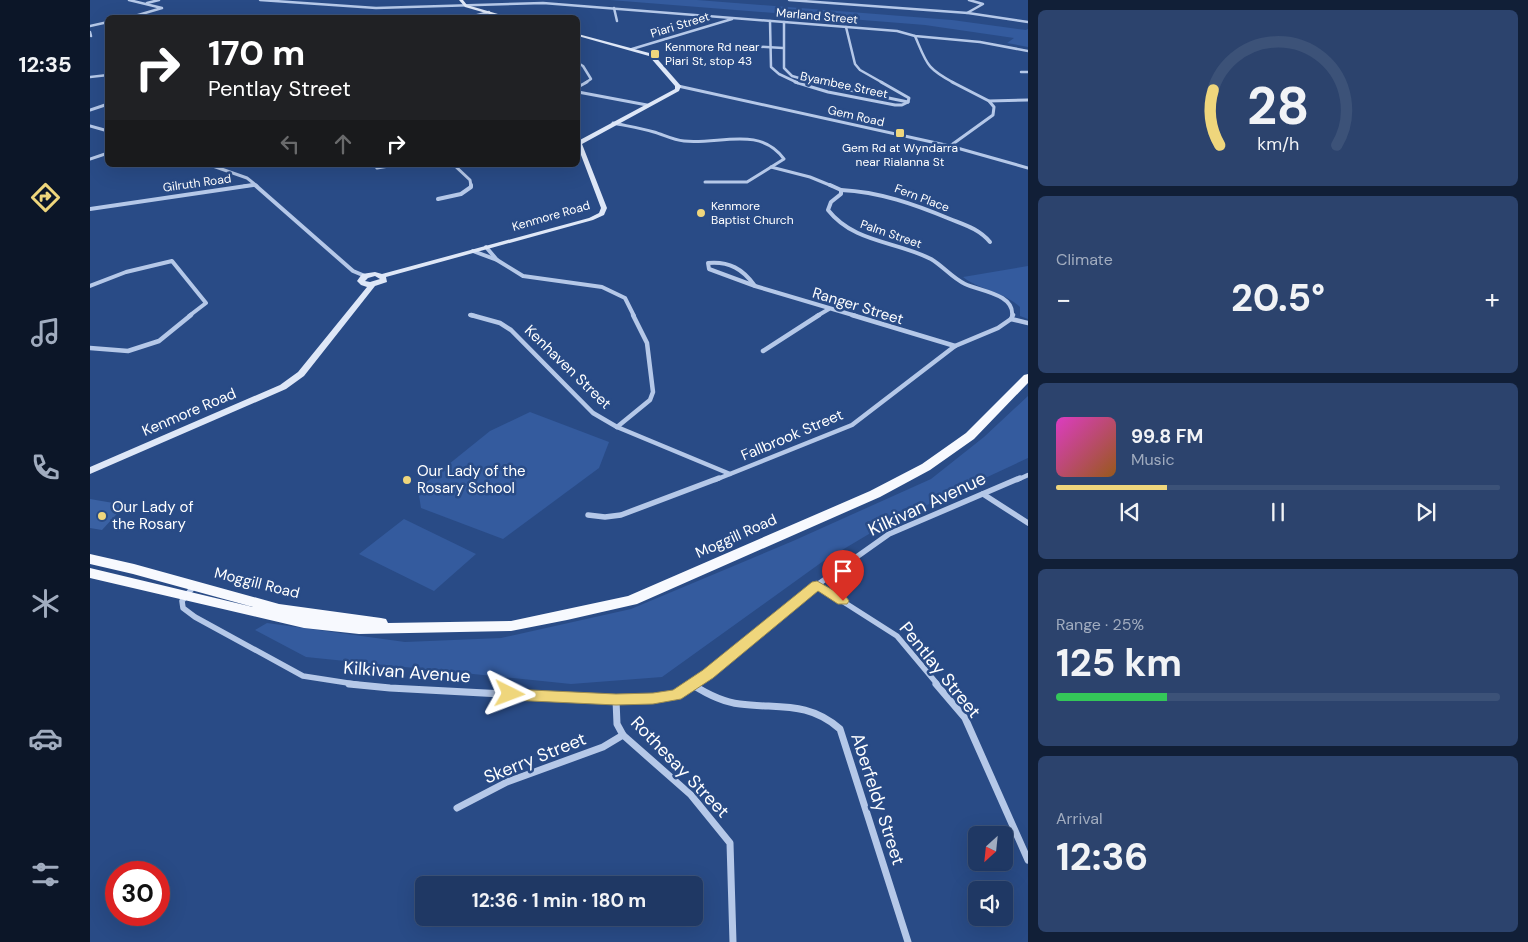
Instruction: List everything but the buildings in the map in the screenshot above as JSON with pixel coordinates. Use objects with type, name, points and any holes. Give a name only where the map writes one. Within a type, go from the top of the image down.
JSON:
[{"type":"main road","name":"Moggill Road","points":[[90,559],[190,591],[304,623],[359,629],[511,626],[632,600],[875,494],[926,467],[970,436],[1028,377]]},
{"type":"main road","name":"Moggill Road","points":[[90,573],[190,591]]},
{"type":"street","points":[[129,0],[162,8],[138,15]]},
{"type":"street","points":[[144,4],[159,0]]},
{"type":"street","name":"Marland Street","points":[[260,0],[384,8],[462,2],[536,2],[729,20]]},
{"type":"street","points":[[312,4],[320,0]]},
{"type":"street","points":[[789,0],[968,13],[1028,22]]},
{"type":"street","points":[[968,13],[983,4],[969,0]]},
{"type":"street","points":[[462,2],[499,15]]},
{"type":"street","points":[[614,9],[617,21]]},
{"type":"street","name":"Marland Street","points":[[614,9],[927,34],[1028,50]]},
{"type":"street","points":[[477,15],[488,12]]},
{"type":"street","name":"Piari Street","points":[[632,49],[734,18]]},
{"type":"street","name":"Byambee Street","points":[[770,21],[771,67],[774,72],[789,81],[900,105],[908,102]]},
{"type":"street","name":"Byambee Street","points":[[784,22],[784,68],[792,76],[908,102]]},
{"type":"street","points":[[90,26],[105,23]]},
{"type":"street","points":[[846,27],[855,64],[860,70],[909,98],[908,102]]},
{"type":"street","points":[[90,32],[91,36]]},
{"type":"street","name":"Marland Street","points":[[901,32],[1028,50]]},
{"type":"street","name":"Marland Street","points":[[913,35],[927,34]]},
{"type":"street","points":[[913,35],[927,65],[939,75],[990,101],[1028,100]]},
{"type":"street","points":[[580,36],[632,49],[654,58],[678,86]]},
{"type":"street","points":[[749,46],[783,48]]},
{"type":"street","points":[[580,64],[591,79],[580,86]]},
{"type":"street","points":[[1021,72],[1028,72]]},
{"type":"street","points":[[90,77],[105,75]]},
{"type":"street","name":"Kenmore Road","points":[[580,143],[613,123],[677,90],[678,86]]},
{"type":"street","name":"Gem Road","points":[[678,86],[950,146],[1028,168]]},
{"type":"street","points":[[580,92],[647,105]]},
{"type":"street","points":[[950,146],[993,115],[994,107],[990,101]]},
{"type":"street","points":[[90,110],[105,105]]},
{"type":"street","points":[[613,123],[683,141],[760,140],[770,144],[784,159],[746,182],[705,182]]},
{"type":"street","points":[[90,126],[105,131]]},
{"type":"street","name":"Kenmore Road","points":[[90,471],[283,388],[301,374],[373,284],[384,280],[382,276],[591,220],[602,214],[604,208],[580,151]]},
{"type":"street","points":[[90,159],[105,154]]},
{"type":"street","points":[[216,167],[241,175],[254,185]]},
{"type":"street","points":[[377,168],[383,167]]},
{"type":"street","points":[[438,199],[462,194],[470,187],[470,180],[456,167]]},
{"type":"street","points":[[771,168],[810,177],[841,190]]},
{"type":"street","name":"Gilruth Road","points":[[90,209],[254,185],[353,270],[365,276]]},
{"type":"street","name":"Fern Place","points":[[841,190],[868,191],[899,198],[977,230],[990,242]]},
{"type":"street","name":"Palm Street","points":[[841,190],[841,194],[831,202],[828,210],[842,226],[930,259],[962,282],[1005,300],[1011,307],[1013,314],[1011,319]]},
{"type":"street","points":[[486,247],[497,260]]},
{"type":"street","points":[[473,251],[497,260],[523,276],[602,287],[625,298],[647,343],[653,392],[650,400],[616,427]]},
{"type":"street","points":[[90,286],[126,272],[172,260],[206,303],[158,341],[128,351],[90,348]]},
{"type":"street","name":"Ranger Street","points":[[755,286],[749,276],[732,264],[720,261],[708,263],[709,268],[755,286],[955,346]]},
{"type":"street","points":[[373,284],[362,282],[361,279],[372,274],[382,276]]},
{"type":"street","points":[[764,351],[829,309]]},
{"type":"street","name":"Kenhaven Street","points":[[470,315],[500,324],[511,330],[593,413],[616,427],[730,475]]},
{"type":"street","points":[[1011,319],[1028,322]]},
{"type":"street","name":"Fallbrook Street","points":[[588,515],[621,516],[730,475],[852,425],[955,346],[971,337],[1002,327],[1011,319]]},
{"type":"street","name":"Kilkivan Avenue","points":[[190,591],[182,601],[183,608],[195,617],[303,676],[334,682],[390,688],[616,700],[666,697],[676,695],[693,685],[817,585],[889,534],[1028,475]]},
{"type":"street","points":[[984,494],[1028,523]]},
{"type":"street","name":"Pentlay Street","points":[[817,585],[897,636],[965,718],[1028,860]]},
{"type":"street","name":"Aberfeldy Street","points":[[693,685],[718,699],[739,704],[809,709],[830,718],[840,728],[908,942]]},
{"type":"street","name":"Rothesay Street","points":[[616,700],[617,724],[623,735],[691,795],[730,842],[733,942]]},
{"type":"street","name":"Skerry Street","points":[[457,808],[507,782],[603,747],[623,735]]},
{"type":"shaded area","points":[[610,0],[697,0],[952,20],[1028,29],[1028,47],[1007,43],[1014,38],[925,25]]},
{"type":"shaded area","points":[[1028,266],[1028,319],[1020,316],[1020,307],[1013,301],[963,277]]},
{"type":"shaded area","points":[[1028,396],[1028,458],[884,525],[822,562],[662,677],[571,684],[306,657],[255,630],[267,623],[405,642],[501,638],[631,609],[793,541],[931,479],[984,437]]},
{"type":"shaded area","points":[[530,412],[609,442],[599,468],[503,539],[421,508],[418,489],[490,431]]},
{"type":"shaded area","points":[[404,519],[476,554],[434,591],[359,554]]},
{"type":"place","name":"Kenmore Rd near Piari St, stop 43","points":[[655,54]]},
{"type":"place","name":"Gem Rd at Wyndarra near Rialanna St","points":[[900,133]]},
{"type":"place","name":"Kenmore Baptist Church","points":[[701,213]]},
{"type":"place","name":"Our Lady of the Rosary School","points":[[407,480]]},
{"type":"place","name":"Our Lady of the Rosary","points":[[102,516]]},
{"type":"route","points":[[510,694],[616,700],[653,699],[676,695],[708,674],[817,585],[843,601]]}]
